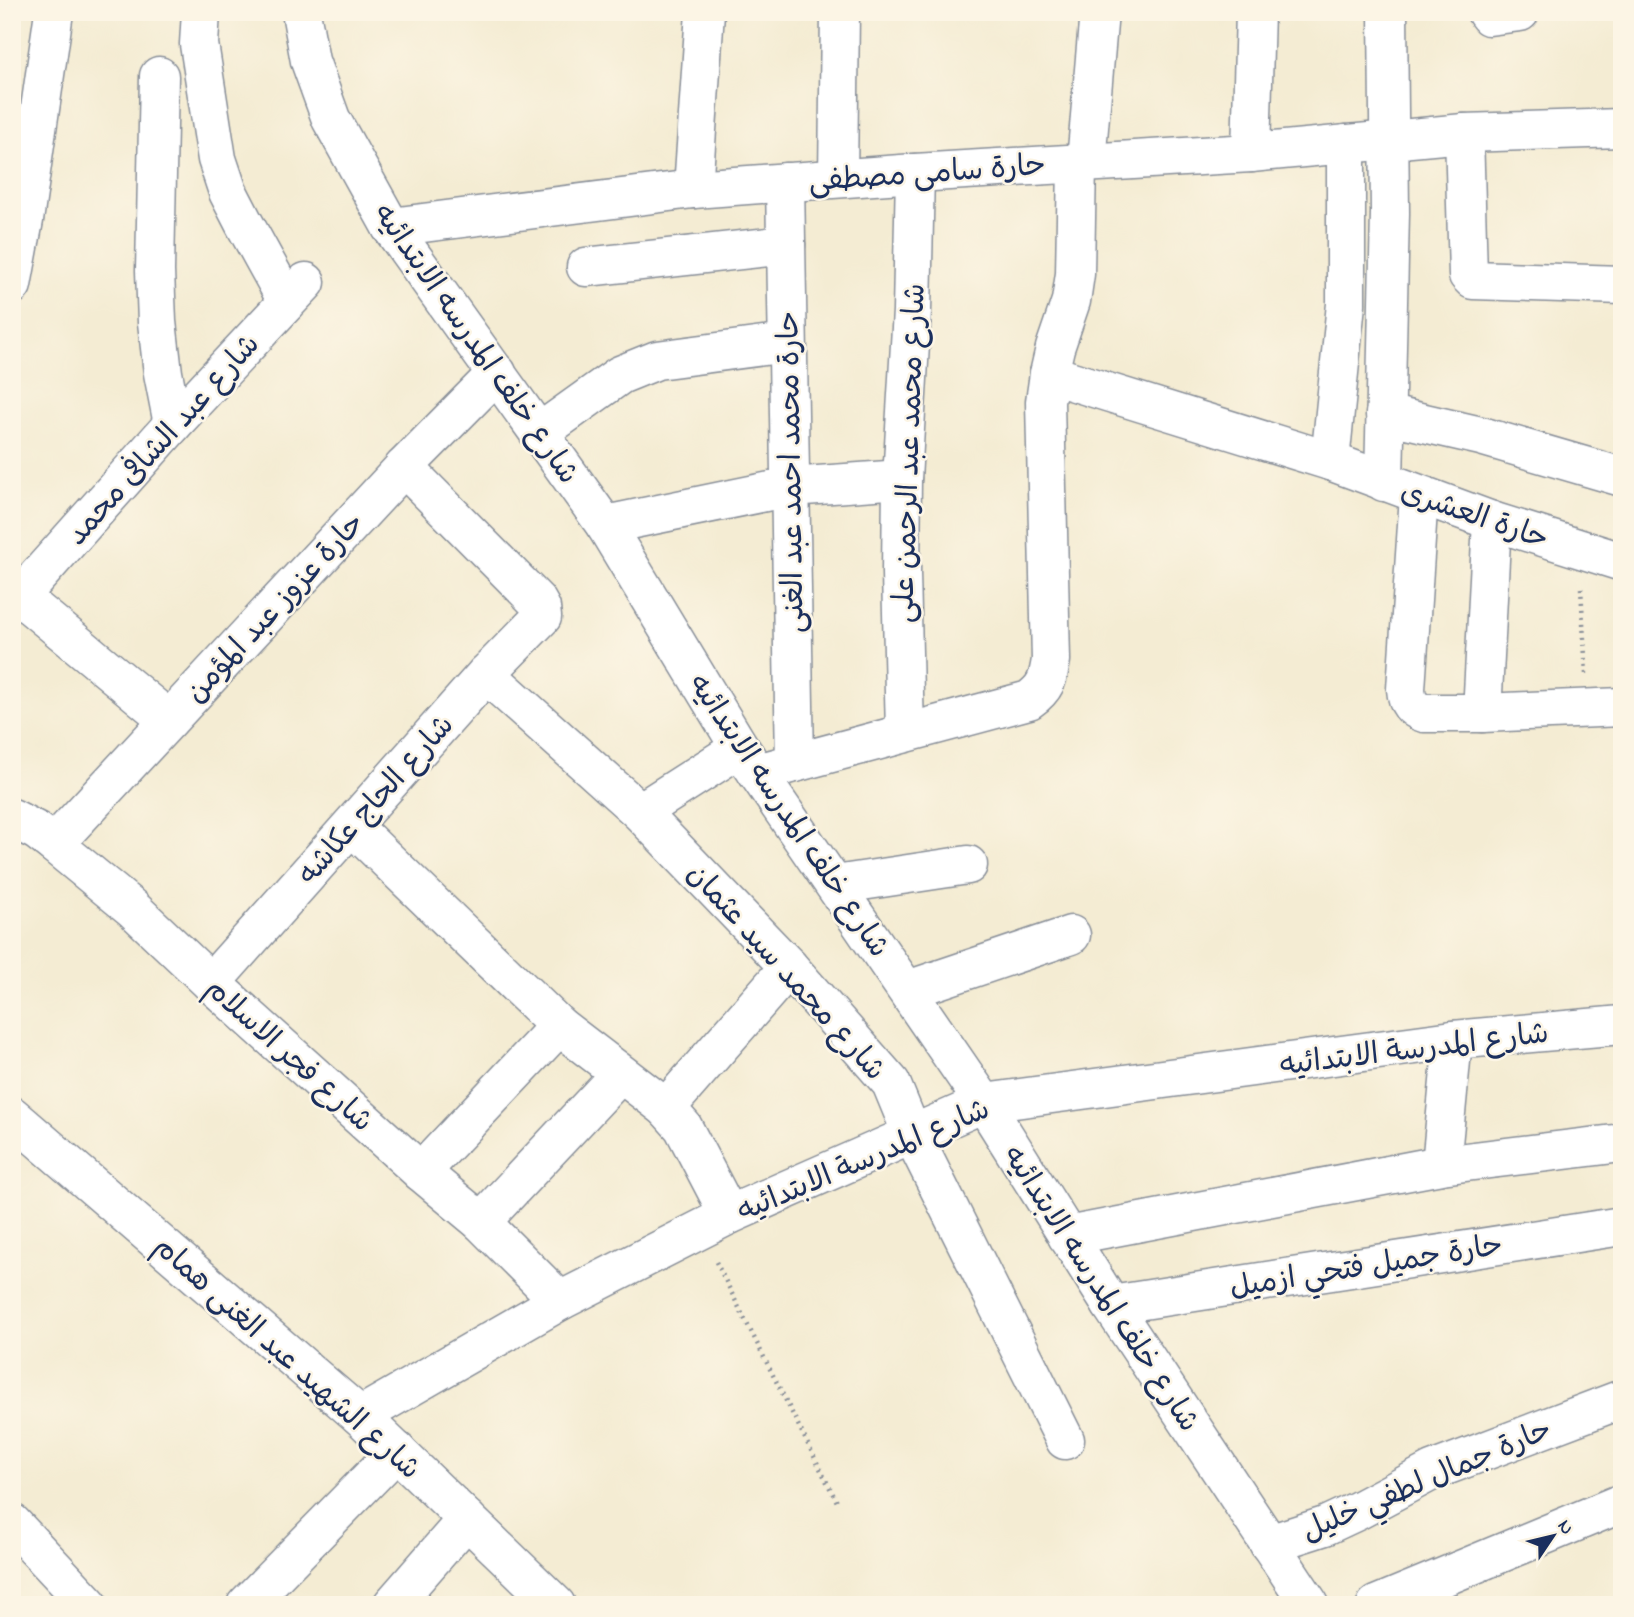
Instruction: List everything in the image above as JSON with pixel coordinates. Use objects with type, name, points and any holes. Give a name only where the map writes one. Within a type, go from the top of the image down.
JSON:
[{"type":"street","points":[[12,285],[18,218],[54,12]]},
{"type":"street","name":"شارع عبد الشافى محمد","points":[[16,593],[296,292],[228,192],[217,159],[199,44],[201,12]]},
{"type":"street","name":"شارع خلف المدرسه الابتدائيه","points":[[301,12],[310,61],[331,119],[391,227],[605,525],[749,761],[984,1103],[1111,1305],[1310,1605]]},
{"type":"street","points":[[693,189],[705,12]]},
{"type":"street","points":[[838,178],[840,12]]},
{"type":"street","points":[[640,812],[749,761],[795,763],[1020,702],[1037,694],[1045,685],[1051,660],[1045,402],[1055,348],[1071,301],[1075,274],[1082,162],[1098,12]]},
{"type":"street","points":[[1251,153],[1255,12]]},
{"type":"street","points":[[1384,482],[1390,213],[1388,12]]},
{"type":"street","points":[[159,76],[155,271],[157,322],[173,424]]},
{"type":"street","name":"حارة سامى مصطفى","points":[[391,227],[693,189],[1251,153],[1464,133],[1622,128]]},
{"type":"street","points":[[1464,133],[1467,273],[1473,280],[1622,285]]},
{"type":"street","points":[[1329,461],[1346,304],[1346,144]]},
{"type":"street","name":"شارع محمد عبد الرحمن على","points":[[905,733],[901,573],[902,479],[912,311],[915,173]]},
{"type":"street","name":"حارة محمد احمد عبد الغنى","points":[[785,182],[795,763]]},
{"type":"street","points":[[586,267],[786,245]]},
{"type":"street","points":[[539,433],[620,375],[657,360],[787,343]]},
{"type":"street","name":"حارة عزوز عبد المؤمن","points":[[54,844],[404,467],[497,373]]},
{"type":"street","name":"حارة العشرى","points":[[1049,374],[1329,461],[1492,521],[1622,562]]},
{"type":"street","points":[[1385,414],[1481,436],[1622,477]]},
{"type":"street","name":"شارع الحاج عكاشه","points":[[211,983],[486,674],[542,617],[537,601],[404,467]]},
{"type":"street","points":[[605,525],[790,487],[902,479]]},
{"type":"street","points":[[1419,495],[1406,689],[1409,704],[1416,711],[1424,713],[1605,707]]},
{"type":"street","points":[[1482,713],[1492,521]]},
{"type":"street","points":[[16,593],[169,720]]},
{"type":"street","name":"شارع محمد سيد عثمان","points":[[486,674],[640,812],[789,967],[891,1083],[912,1134],[1065,1440]]},
{"type":"street","name":"شارع فجر الاسلام","points":[[12,818],[37,831],[132,908],[421,1172],[481,1222],[560,1301]]},
{"type":"street","points":[[352,826],[559,1026],[666,1108],[683,1127],[715,1223]]},
{"type":"street","points":[[835,885],[968,866]]},
{"type":"street","points":[[908,990],[1071,934]]},
{"type":"street","points":[[666,1108],[789,967]]},
{"type":"street","name":"شارع المدرسة الابتدائيه","points":[[360,1416],[560,1301],[715,1223],[984,1103],[1453,1040],[1622,1025]]},
{"type":"street","points":[[421,1172],[559,1026]]},
{"type":"street","points":[[1441,1165],[1453,1040]]},
{"type":"street","points":[[481,1222],[620,1074]]},
{"type":"street","name":"شارع الشهيد عبد الغنى همام","points":[[12,1116],[360,1416],[556,1605]]},
{"type":"street","points":[[1068,1236],[1441,1165],[1622,1143]]},
{"type":"street","name":"حارة جميل فتحي ازميل","points":[[1111,1305],[1622,1226]]},
{"type":"street","name":"حارة جمال لطفي خليل","points":[[1269,1544],[1325,1526],[1432,1471],[1622,1399]]},
{"type":"street","points":[[246,1605],[397,1451]]},
{"type":"street","points":[[1376,1605],[1622,1503]]},
{"type":"street","points":[[392,1605],[467,1519]]},
{"type":"street","points":[[12,1523],[88,1604]]},
{"type":"path","points":[[1578,549],[1605,707]]},
{"type":"path","points":[[715,1223],[837,1502]]}]
